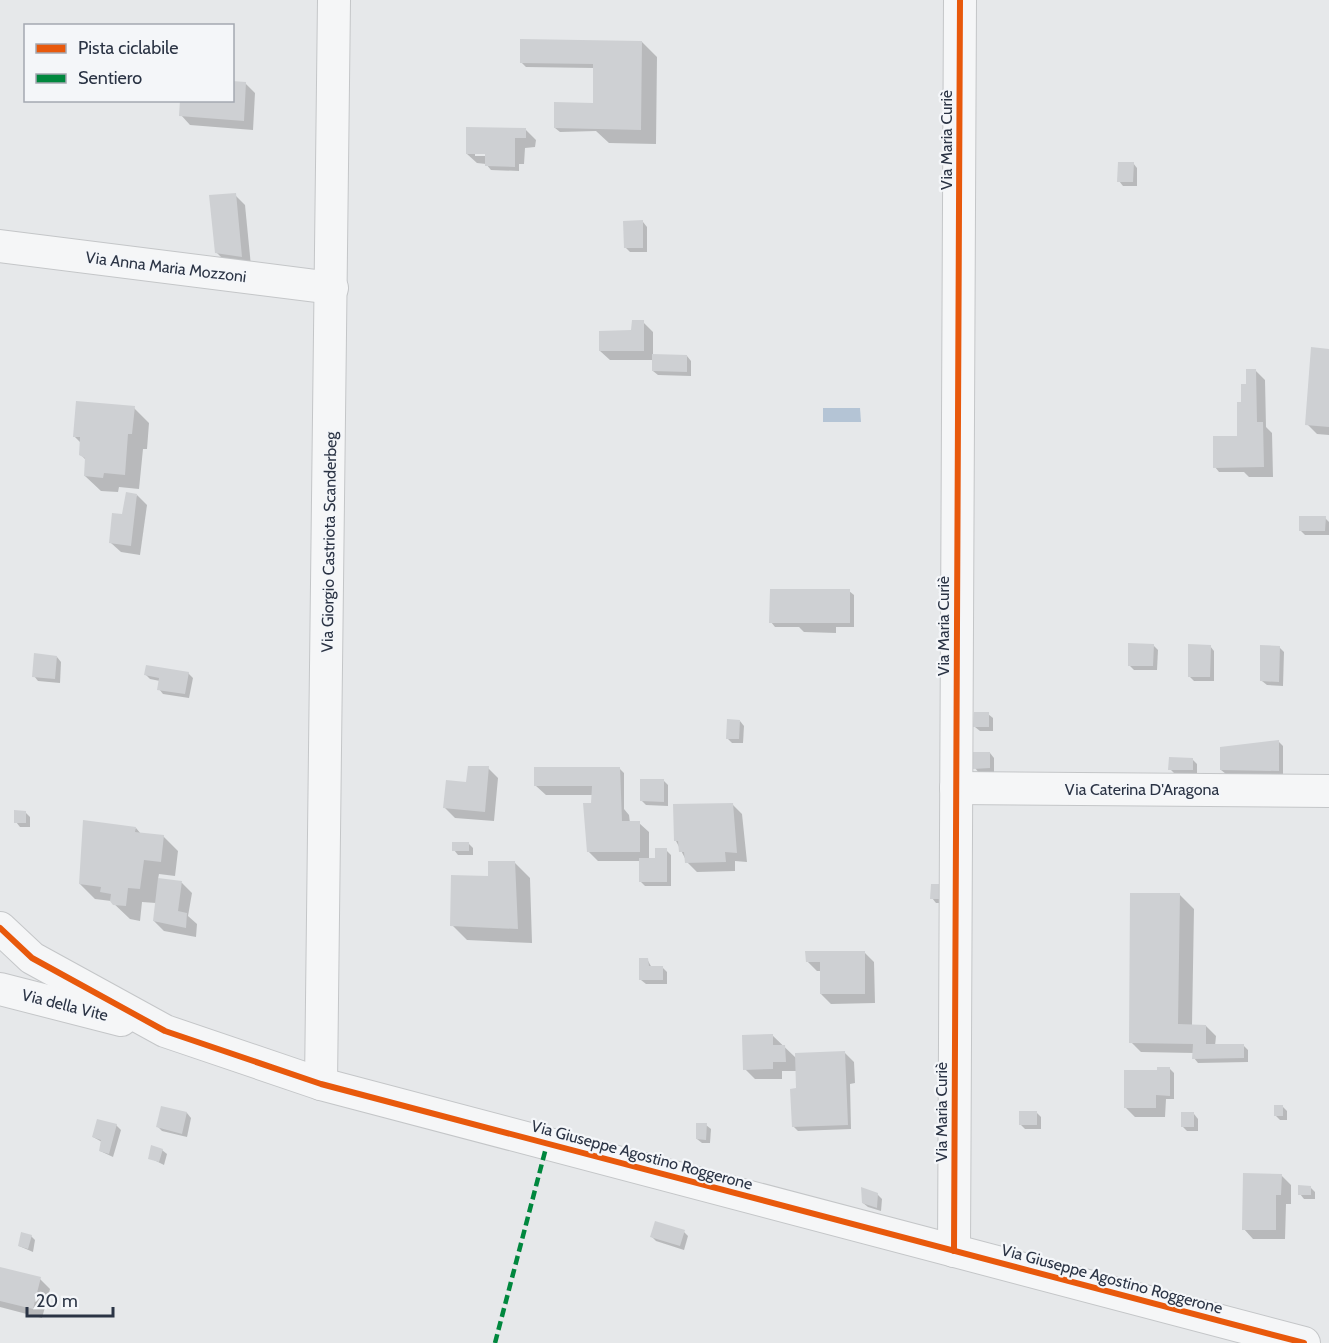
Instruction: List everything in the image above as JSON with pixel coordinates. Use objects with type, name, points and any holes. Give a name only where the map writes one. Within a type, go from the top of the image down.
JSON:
[{"type":"street","name":"Via Giorgio Castriota Scanderbeg","points":[[321,1084],[334,0]]},
{"type":"street","name":"Via Maria Curiè","points":[[954,1251],[960,0]]},
{"type":"street","name":"Via Anna Maria Mozzoni","points":[[0,246],[332,288]]},
{"type":"street","name":"Via Caterina D'Aragona","points":[[956,788],[1329,790]]},
{"type":"street","name":"Via Giuseppe Agostino Roggerone","points":[[0,928],[32,958],[165,1031],[321,1084],[1304,1343]]},
{"type":"street","name":"Via della Vite","points":[[0,989],[165,1031]]},
{"type":"water","points":[[823,408],[860,408],[861,422],[823,422]]},
{"type":"building","points":[[520,39],[642,41],[641,130],[554,128],[554,102],[593,103],[593,64],[520,63]]},
{"type":"building","points":[[234,81],[246,82],[244,121],[179,116],[180,102],[234,102]]},
{"type":"building","points":[[466,127],[526,128],[526,138],[515,138],[515,167],[485,166],[485,154],[466,154]]},
{"type":"building","points":[[1118,162],[1134,162],[1133,182],[1117,182]]},
{"type":"building","points":[[236,193],[242,257],[215,253],[209,195]]},
{"type":"building","points":[[643,220],[643,248],[624,248],[623,221]]},
{"type":"building","points":[[632,320],[644,320],[644,351],[599,351],[599,331],[631,330]]},
{"type":"building","points":[[1311,347],[1329,349],[1329,427],[1305,425]]},
{"type":"building","points":[[652,354],[687,355],[687,372],[652,371]]},
{"type":"building","points":[[1246,369],[1256,369],[1257,422],[1263,422],[1264,467],[1213,468],[1213,436],[1237,436],[1237,402],[1241,402],[1241,384],[1246,384]]},
{"type":"building","points":[[76,401],[135,406],[132,434],[128,434],[125,475],[104,473],[103,478],[84,476],[85,458],[79,455],[80,437],[73,437]]},
{"type":"building","points":[[126,492],[137,494],[131,546],[109,543],[112,513],[122,514]]},
{"type":"building","points":[[1299,516],[1326,516],[1325,531],[1299,531]]},
{"type":"building","points":[[770,589],[850,589],[850,623],[769,623]]},
{"type":"building","points":[[1128,643],[1154,644],[1153,666],[1128,666]]},
{"type":"building","points":[[1188,644],[1211,645],[1210,677],[1188,677]]},
{"type":"building","points":[[1260,645],[1280,646],[1279,682],[1260,681]]},
{"type":"building","points":[[34,653],[57,656],[55,679],[32,677]]},
{"type":"building","points":[[146,665],[189,672],[185,694],[157,690],[159,678],[144,675]]},
{"type":"building","points":[[974,712],[989,712],[989,727],[973,727]]},
{"type":"building","points":[[727,719],[740,720],[739,739],[726,739]]},
{"type":"building","points":[[1279,740],[1279,771],[1220,770],[1220,747]]},
{"type":"building","points":[[973,752],[990,752],[990,768],[973,769]]},
{"type":"building","points":[[1169,757],[1193,758],[1193,770],[1168,770]]},
{"type":"building","points":[[468,766],[489,766],[485,812],[443,808],[446,780],[466,782]]},
{"type":"building","points":[[534,767],[620,767],[622,821],[640,821],[640,852],[587,852],[583,803],[591,803],[592,786],[534,786]]},
{"type":"building","points":[[640,779],[664,779],[664,802],[640,801]]},
{"type":"building","points":[[733,803],[737,853],[725,852],[726,862],[685,863],[684,852],[679,852],[678,841],[674,841],[673,804]]},
{"type":"building","points":[[14,810],[26,811],[26,823],[14,823]]},
{"type":"building","points":[[83,820],[136,827],[135,832],[164,835],[161,862],[144,860],[140,889],[128,888],[126,906],[113,905],[110,901],[111,894],[100,892],[101,887],[79,884]]},
{"type":"building","points":[[452,842],[469,842],[469,851],[452,851]]},
{"type":"building","points":[[655,848],[667,848],[667,882],[639,882],[639,858],[655,858]]},
{"type":"building","points":[[488,861],[515,861],[518,929],[450,926],[451,875],[488,876]]},
{"type":"building","points":[[158,878],[182,881],[178,911],[187,913],[186,928],[153,921]]},
{"type":"building","points":[[931,884],[940,884],[940,899],[930,899]]},
{"type":"building","points":[[1130,893],[1180,893],[1178,1024],[1206,1025],[1206,1044],[1244,1044],[1244,1058],[1192,1059],[1193,1044],[1129,1043]]},
{"type":"building","points":[[805,951],[865,951],[865,994],[820,994],[820,962],[806,962]]},
{"type":"building","points":[[639,958],[648,958],[649,966],[663,966],[663,980],[639,980]]},
{"type":"building","points":[[773,1034],[773,1045],[785,1045],[786,1062],[773,1062],[773,1069],[743,1070],[742,1035]]},
{"type":"building","points":[[845,1051],[848,1125],[792,1127],[790,1089],[796,1088],[795,1053]]},
{"type":"building","points":[[1157,1067],[1170,1067],[1170,1096],[1156,1095],[1156,1108],[1124,1108],[1124,1070],[1157,1070]]},
{"type":"building","points":[[1274,1105],[1283,1105],[1283,1116],[1274,1116]]},
{"type":"building","points":[[161,1106],[187,1112],[182,1134],[156,1127]]},
{"type":"building","points":[[1019,1111],[1037,1111],[1037,1125],[1019,1125]]},
{"type":"building","points":[[1181,1112],[1194,1112],[1194,1127],[1181,1127]]},
{"type":"building","points":[[97,1119],[117,1124],[109,1154],[99,1151],[101,1140],[92,1137]]},
{"type":"building","points":[[696,1123],[707,1123],[706,1140],[696,1139]]},
{"type":"building","points":[[151,1145],[163,1149],[159,1162],[148,1159]]},
{"type":"building","points":[[1243,1173],[1282,1174],[1281,1195],[1276,1195],[1276,1230],[1242,1230]]},
{"type":"building","points":[[1298,1185],[1311,1186],[1311,1195],[1298,1195]]},
{"type":"building","points":[[861,1187],[878,1193],[877,1208],[862,1203]]},
{"type":"building","points":[[655,1221],[685,1230],[680,1246],[650,1237]]},
{"type":"building","points":[[21,1232],[32,1235],[28,1249],[18,1246]]},
{"type":"building","points":[[0,1267],[41,1277],[33,1309],[0,1301]]},
{"type":"marked path","points":[[495,1343],[547,1144]]},
{"type":"cycle path","points":[[954,1251],[960,0]]},
{"type":"cycle path","points":[[0,928],[32,958],[165,1031],[321,1084],[1304,1343]]}]
